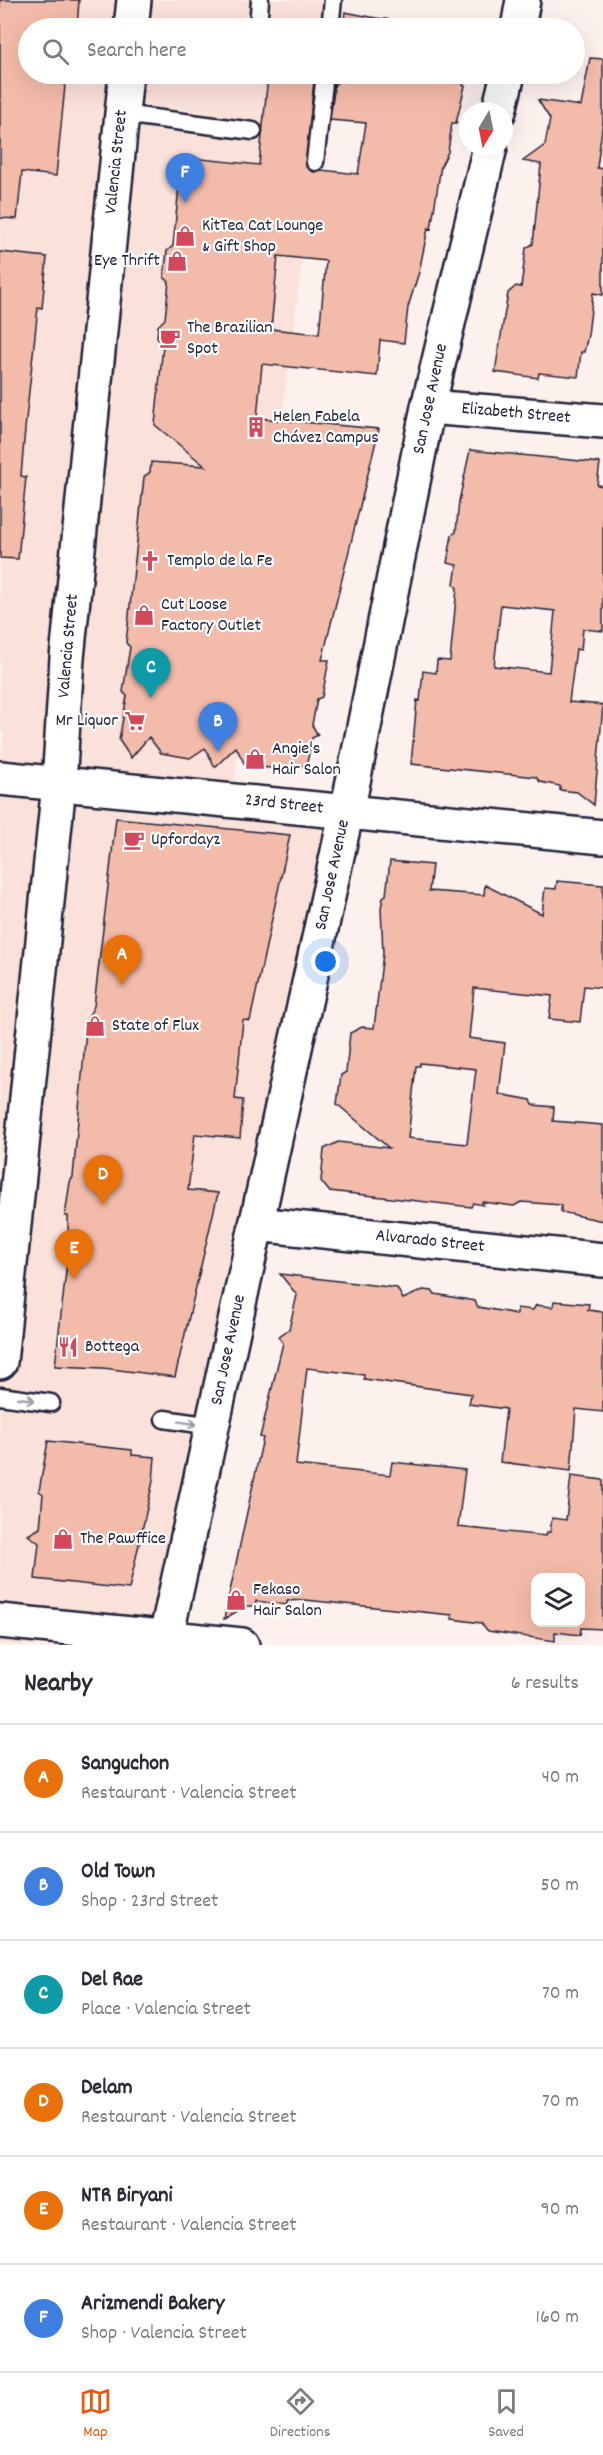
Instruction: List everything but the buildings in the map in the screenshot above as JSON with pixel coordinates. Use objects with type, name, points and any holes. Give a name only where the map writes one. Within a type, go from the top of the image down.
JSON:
[{"type":"street","points":[[132,18],[134,0]]},
{"type":"street","points":[[520,18],[523,0]]},
{"type":"street","name":"Valencia Street","points":[[0,1362],[58,784],[67,658],[125,84]]},
{"type":"street","points":[[501,102],[506,84]]},
{"type":"street","name":"San Jose Avenue","points":[[166,1637],[347,811],[428,407],[488,156]]},
{"type":"street","name":"Elizabeth Street","points":[[428,407],[603,421]]},
{"type":"street","name":"23rd Street","points":[[0,778],[603,837]]},
{"type":"street","name":"Alvarado Street","points":[[256,1224],[603,1260]]},
{"type":"street","points":[[0,1621],[242,1645]]},
{"type":"lane","points":[[259,18],[260,0]]},
{"type":"lane","points":[[331,18],[333,0]]},
{"type":"lane","points":[[315,162],[324,84]]},
{"type":"lane","points":[[122,114],[253,130]]},
{"type":"lane","points":[[0,1396],[51,1403]]},
{"type":"lane","points":[[164,1419],[212,1426]]},
{"type":"shaded area","points":[[0,0],[331,0],[329,18],[18,18],[18,84],[323,84],[315,162],[232,800],[347,811],[166,1645],[0,1645],[0,770],[4,732],[0,731]]},
{"type":"place","name":"Arizmendi Bakery","points":[[185,203]]},
{"type":"place","name":"KitTea Cat Lounge & Gift Shop","points":[[185,236]]},
{"type":"place","name":"Eye Thrift","points":[[177,261]]},
{"type":"place","name":"The Brazilian Spot","points":[[170,338]]},
{"type":"place","name":"Helen Fabela Chávez Campus","points":[[256,427]]},
{"type":"place","name":"Templo de la Fe","points":[[150,561]]},
{"type":"place","name":"Cut Loose Factory Outlet","points":[[144,615]]},
{"type":"place","name":"Del Rae","points":[[151,698]]},
{"type":"place","name":"Mr Liquor","points":[[135,721]]},
{"type":"place","name":"Old Town","points":[[218,752]]},
{"type":"place","name":"Angie's Hair Salon","points":[[255,759]]},
{"type":"place","name":"Upfordayz","points":[[134,840]]},
{"type":"place","name":"Sanguchon","points":[[122,985]]},
{"type":"place","name":"State of Flux","points":[[95,1026]]},
{"type":"place","name":"Delam","points":[[103,1205]]},
{"type":"place","name":"NTR Biryani","points":[[74,1279]]},
{"type":"place","name":"Bottega","points":[[68,1347]]},
{"type":"place","name":"The Pawffice","points":[[63,1539]]},
{"type":"place","name":"Fekaso Hair Salon","points":[[236,1600]]}]
